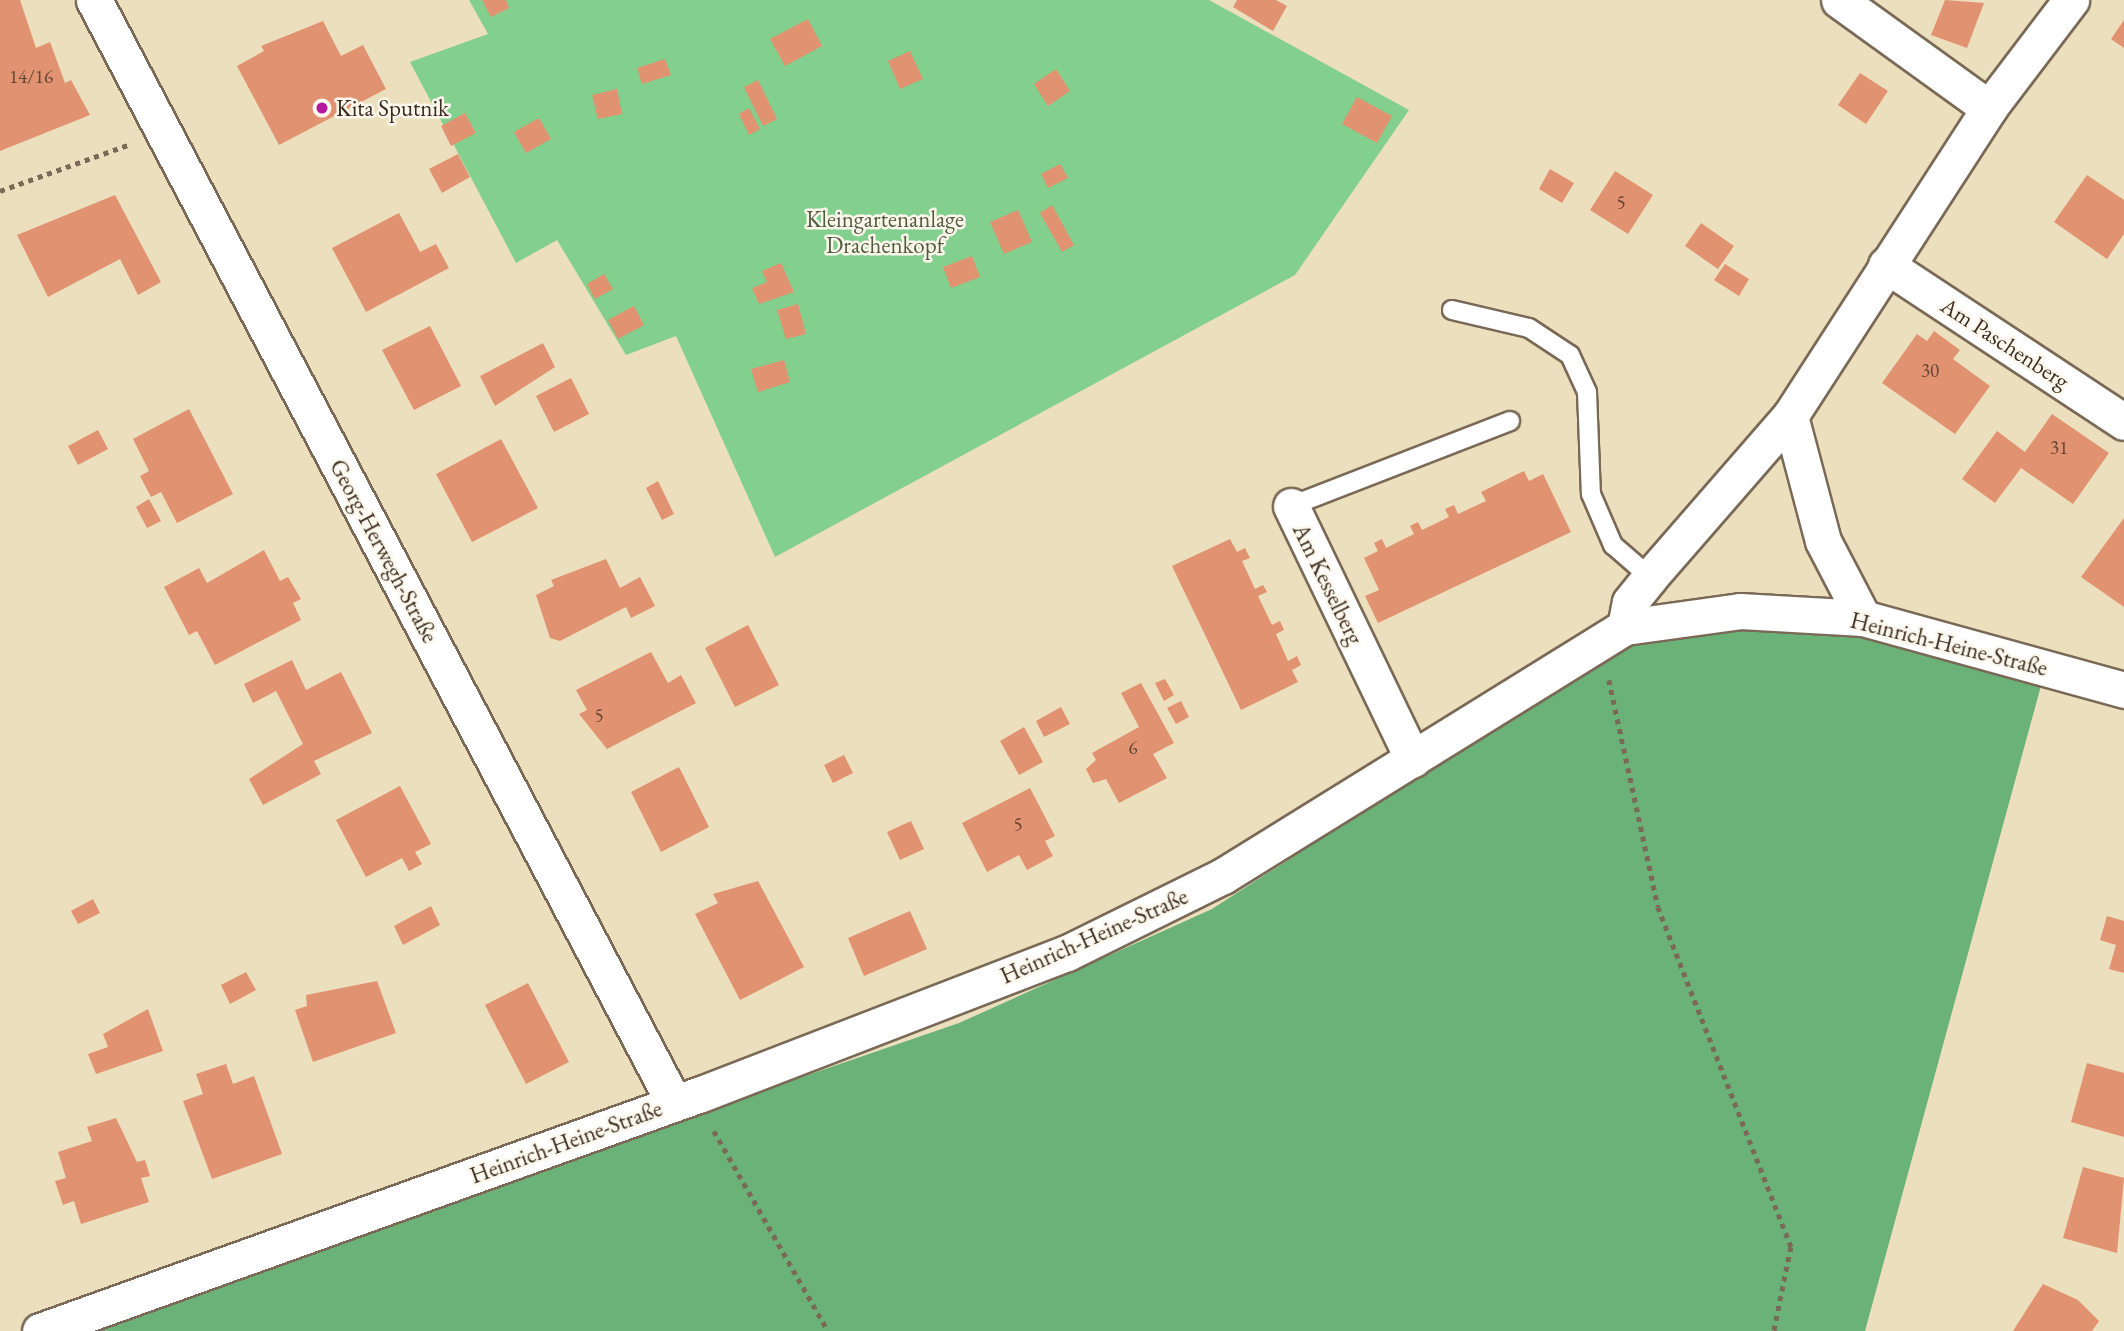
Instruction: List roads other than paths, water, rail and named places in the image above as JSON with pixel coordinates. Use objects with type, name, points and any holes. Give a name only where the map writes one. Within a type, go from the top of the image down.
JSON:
[{"type":"street","name":"Georg-Herwegh-Straße","points":[[94,0],[688,1098]]},
{"type":"street","points":[[1839,0],[1989,108]]},
{"type":"street","points":[[1613,633],[1630,602],[1650,577],[1790,416],[1989,108],[2071,0]]},
{"type":"street","name":"Am Paschenberg","points":[[1886,265],[2124,422]]},
{"type":"street","points":[[1790,416],[1823,541],[1863,618]]},
{"type":"street","name":"Am Kesselberg","points":[[1291,506],[1413,759]]},
{"type":"street","name":"Heinrich-Heine-Straße","points":[[40,1331],[688,1098],[1067,953],[1223,876],[1613,633],[1740,611],[1863,618],[2124,690]]},
{"type":"lane","points":[[1452,310],[1529,328],[1570,355],[1587,392],[1591,495],[1613,545],[1650,577]]},
{"type":"lane","name":"Am Kesselberg","points":[[1291,506],[1510,421]]},
{"type":"place","name":"Kita Sputnik","points":[[322,108]]},
{"type":"park label","name":"Kleingartenanlage Drachenkopf","points":[[885,232]]}]
